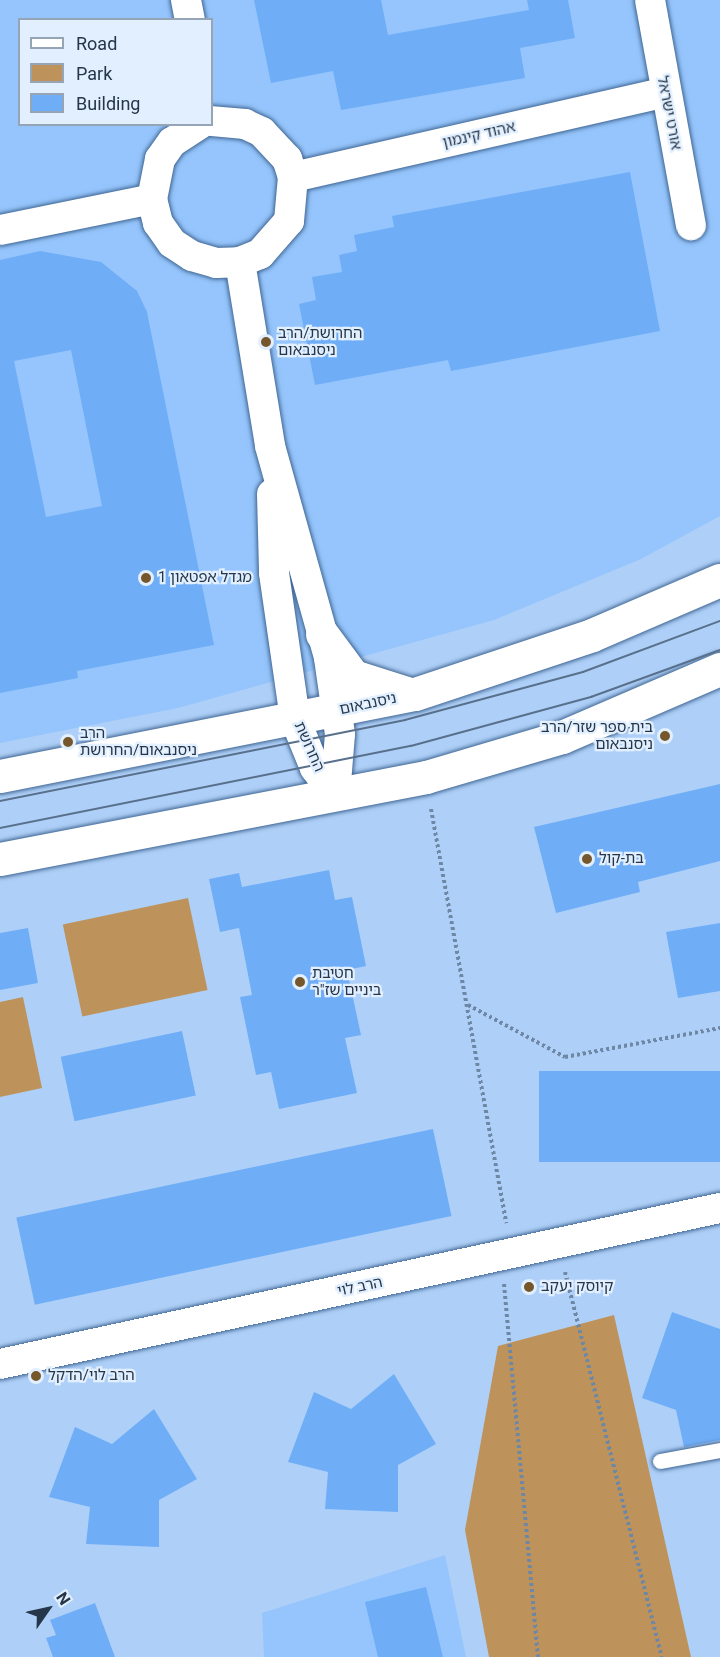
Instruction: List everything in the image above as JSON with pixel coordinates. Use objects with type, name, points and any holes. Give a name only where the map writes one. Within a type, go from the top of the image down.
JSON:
[{"type":"main road","name":"ניסנבאום","points":[[0,776],[415,694],[592,635],[720,580]]},
{"type":"main road","points":[[322,634],[353,676],[415,694]]},
{"type":"main road","points":[[0,859],[426,777],[562,737],[720,669]]},
{"type":"street","points":[[186,0],[190,18]]},
{"type":"street","name":"אורט ישראל","points":[[650,0],[664,93],[691,225]]},
{"type":"street","name":"אהוד קינמון","points":[[293,177],[664,93]]},
{"type":"street","points":[[197,126],[172,142],[160,159],[152,199],[158,223],[172,243],[216,263],[240,262],[260,254],[289,220],[293,177],[287,159],[262,132],[245,124],[213,122]]},
{"type":"street","points":[[0,230],[152,199]]},
{"type":"street","name":"החרושת","points":[[240,262],[270,446],[322,634],[338,710],[341,761],[335,795]]},
{"type":"street","name":"החרושת","points":[[270,446],[274,573],[295,719],[315,768],[335,795]]},
{"type":"street","name":"הרב לוי","points":[[0,1364],[720,1208]]},
{"type":"lane","points":[[660,1461],[720,1450]]},
{"type":"path","points":[[426,777],[467,1004],[506,1255],[538,1657]]},
{"type":"path","points":[[467,1004],[565,1057],[720,1028]]},
{"type":"path","points":[[558,1243],[662,1657]]},
{"type":"shaded area","points":[[0,0],[720,0],[720,516],[641,559],[494,620],[178,708],[0,743]]},
{"type":"shaded area","points":[[445,1555],[466,1657],[264,1657],[262,1613]]},
{"type":"green space","points":[[188,898],[208,990],[82,1017],[63,925]]},
{"type":"green space","points":[[23,997],[42,1088],[0,1097],[0,1002]]},
{"type":"green space","points":[[614,1315],[691,1657],[489,1657],[465,1530],[498,1346]]},
{"type":"building","points":[[254,0],[381,0],[388,35],[529,10],[527,0],[568,0],[575,38],[520,48],[525,78],[341,110],[333,71],[271,83]]},
{"type":"building","points":[[630,172],[660,331],[451,371],[448,360],[315,385],[299,304],[316,300],[312,277],[342,272],[339,255],[357,251],[354,235],[394,227],[392,216]]},
{"type":"building","points":[[40,251],[101,262],[137,291],[147,312],[214,645],[77,671],[78,678],[0,693],[0,260]],"holes":[[[71,350],[102,506],[46,517],[14,361]]]},
{"type":"building","points":[[720,784],[720,861],[638,882],[640,892],[556,913],[534,827]]},
{"type":"building","name":"חטיבת ביניים שז\"ר","points":[[329,870],[335,900],[352,897],[366,966],[347,970],[361,1035],[345,1038],[357,1093],[279,1109],[271,1072],[256,1075],[240,997],[252,995],[239,928],[220,932],[209,879],[239,873],[242,887]]},
{"type":"building","points":[[720,923],[720,991],[678,998],[666,932]]},
{"type":"building","points":[[28,928],[38,983],[0,990],[0,933]]},
{"type":"building","points":[[182,1031],[196,1096],[74,1121],[61,1057]]},
{"type":"building","points":[[539,1071],[720,1071],[720,1162],[539,1162]]},
{"type":"building","points":[[433,1129],[452,1216],[35,1305],[16,1218]]},
{"type":"building","points":[[672,1312],[720,1329],[720,1440],[684,1447],[676,1410],[642,1398]]},
{"type":"building","points":[[394,1374],[436,1444],[398,1465],[398,1512],[325,1509],[328,1472],[288,1462],[314,1392],[351,1409]]},
{"type":"building","points":[[154,1409],[197,1479],[159,1500],[159,1547],[86,1544],[90,1507],[49,1497],[75,1427],[112,1444]]},
{"type":"building","points":[[426,1587],[443,1657],[378,1657],[365,1602]]},
{"type":"building","points":[[95,1603],[115,1657],[53,1657],[46,1638],[56,1635],[50,1620]]},
{"type":"tram line","points":[[0,801],[405,720],[583,672],[720,621]]},
{"type":"tram line","points":[[0,828],[411,746],[591,697],[720,650]]},
{"type":"place","name":"החרושת/הרב ניסנבאום","points":[[266,342]]},
{"type":"place","name":"מגדל אפטאון 1","points":[[146,578]]},
{"type":"place","name":"בית ספר שזר/הרב ניסנבאום","points":[[665,736]]},
{"type":"place","name":"הרב ניסנבאום/החרושת","points":[[68,742]]},
{"type":"place","name":"בת-קול","points":[[587,859]]},
{"type":"place","name":"חטיבת ביניים שז\"ר","points":[[300,982]]},
{"type":"place","name":"קיוסק יעקב","points":[[529,1287]]},
{"type":"place","name":"הרב לוי/הדקל","points":[[36,1376]]}]
